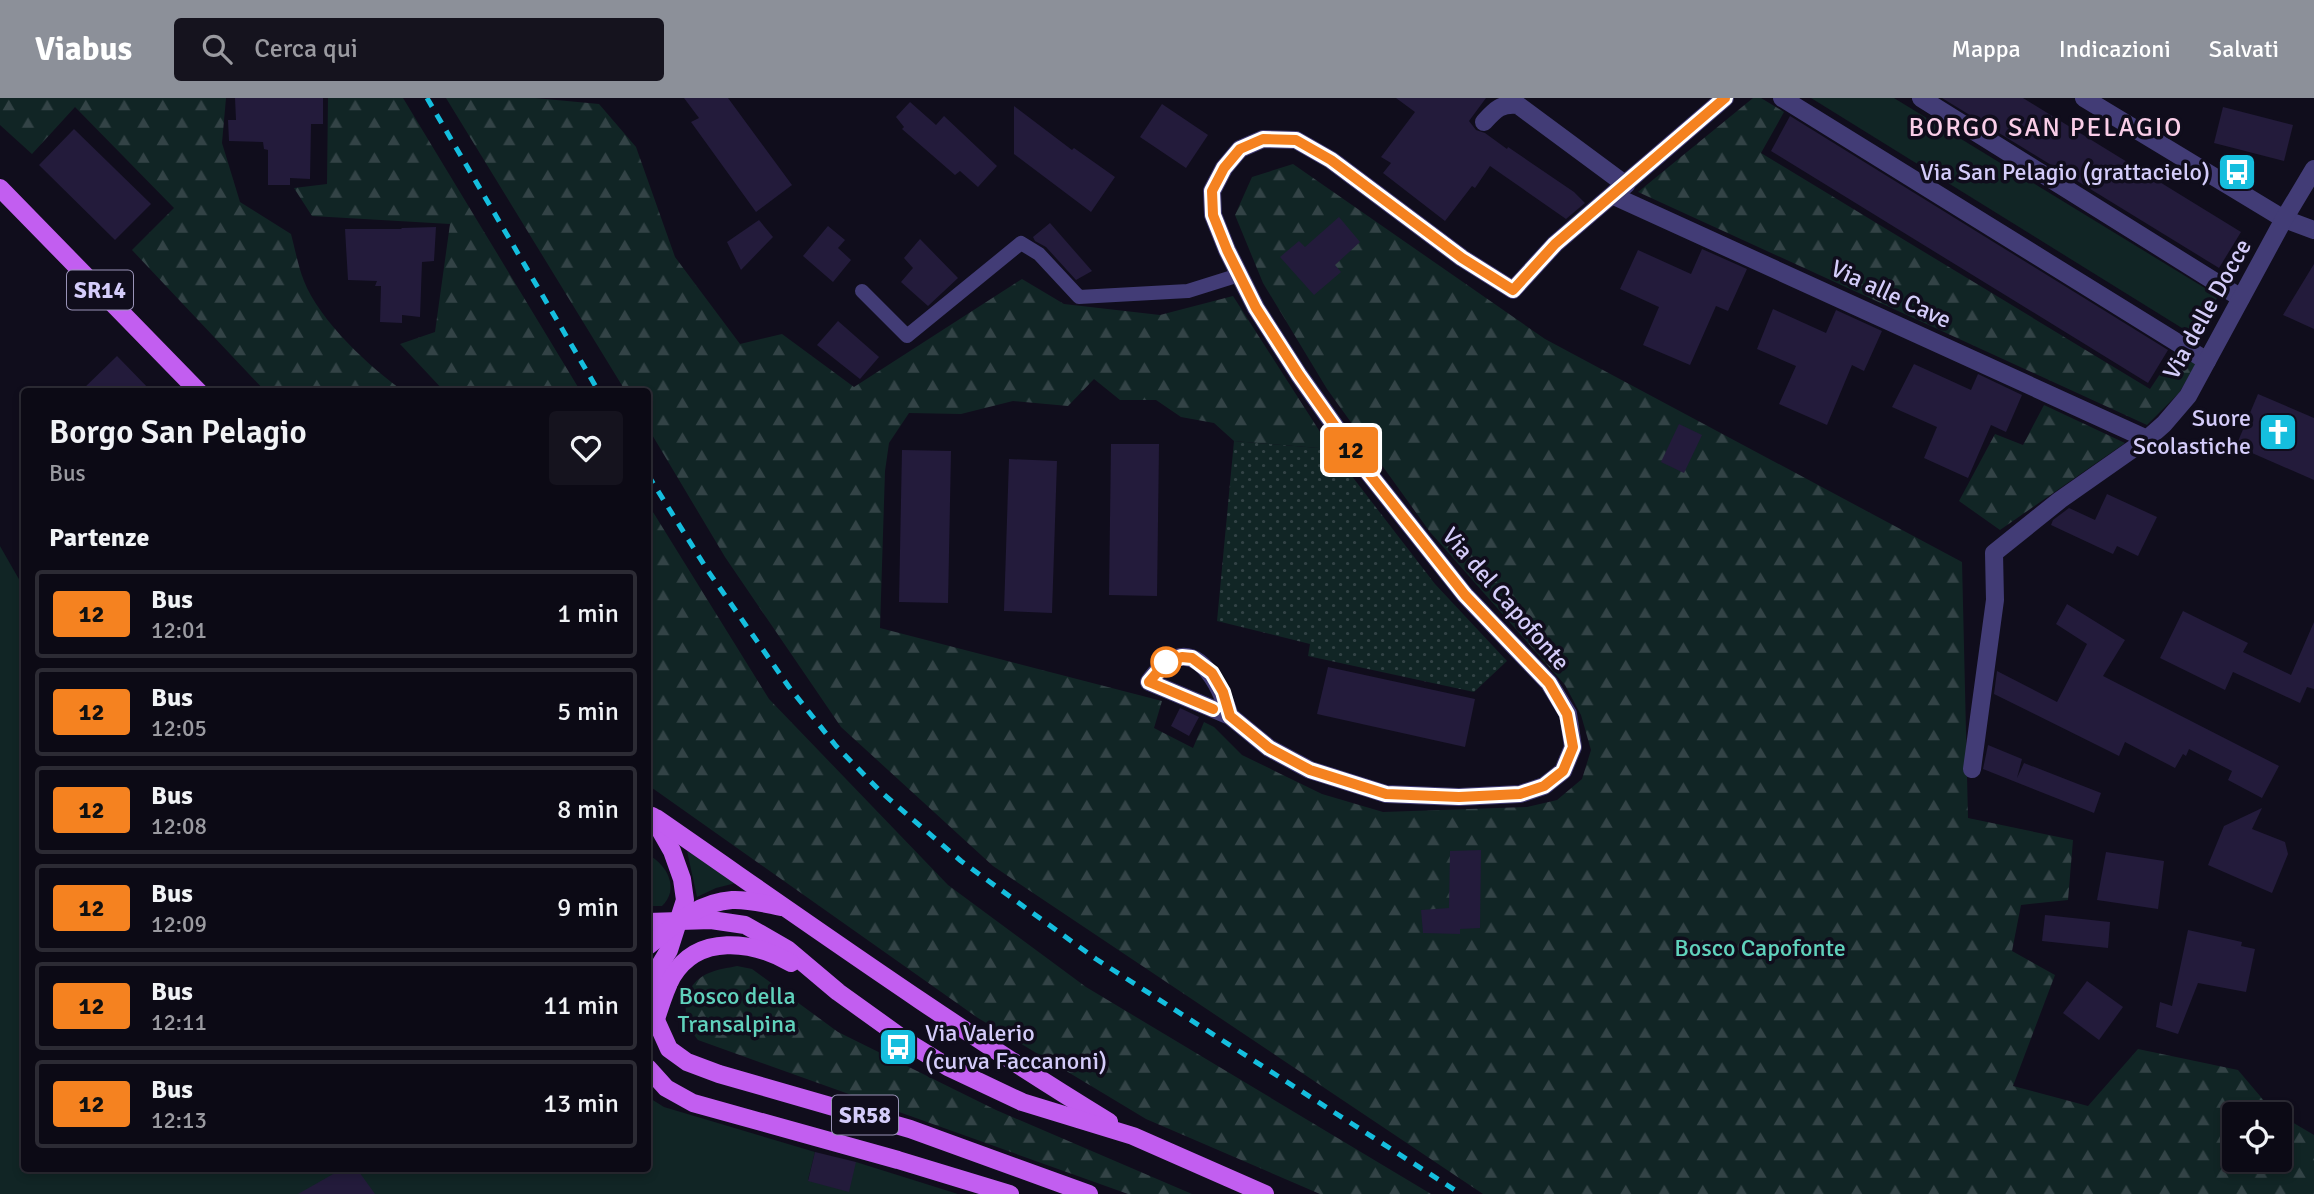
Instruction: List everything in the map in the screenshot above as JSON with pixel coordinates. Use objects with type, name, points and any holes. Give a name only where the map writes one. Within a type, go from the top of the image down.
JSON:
[{"type":"main road","name":"SR14","points":[[0,188],[195,388]]},
{"type":"main road","points":[[651,816],[929,1007],[1133,1136]]},
{"type":"main road","name":"SR58","points":[[651,818],[672,851],[682,879],[685,900],[669,950],[651,987]]},
{"type":"main road","points":[[651,944],[677,922],[705,905],[733,900],[785,907]]},
{"type":"main road","points":[[651,922],[711,920],[745,925],[787,949],[838,992],[909,1043],[960,1073],[1022,1102],[1133,1136],[1265,1194]]},
{"type":"main road","points":[[655,1022],[673,975],[689,958],[705,949],[723,944],[744,945],[778,956],[838,992]]},
{"type":"main road","name":"SR58","points":[[651,1010],[669,1049],[687,1062],[719,1074],[910,1129],[1089,1194]]},
{"type":"main road","name":"SR58","points":[[651,1071],[666,1088],[693,1103],[1010,1194]]},
{"type":"street","points":[[1620,190],[1725,98]]},
{"type":"street","points":[[1782,98],[2207,361]]},
{"type":"street","points":[[1921,98],[2241,299]]},
{"type":"street","points":[[2084,98],[2284,219],[2314,230]]},
{"type":"street","name":"Via alle Cave","points":[[1484,122],[1497,108],[1507,104],[1518,105],[1620,190],[2147,439]]},
{"type":"street","name":"Via del Capofonte","points":[[1230,716],[1269,748],[1310,770],[1386,794],[1459,797],[1520,794],[1544,786],[1563,771],[1573,747],[1567,714],[1549,683],[1465,595],[1363,466],[1256,308],[1213,215],[1212,191],[1224,168],[1240,149],[1263,139],[1296,140],[1331,160],[1462,258],[1513,290],[1555,244],[1620,190]]},
{"type":"street","name":"Via delle Docce","points":[[1972,769],[1995,600],[1994,553],[2060,500],[2147,439],[2188,396],[2314,169]]},
{"type":"lane","points":[[862,291],[907,336],[1021,243],[1039,254],[1079,298],[1188,291],[1240,275]]},
{"type":"green space","points":[[0,98],[226,98],[222,143],[240,202],[291,234],[304,281],[321,312],[362,357],[400,388],[262,388],[132,250],[174,208],[75,107],[32,154],[0,125]]},
{"type":"green space","points":[[328,98],[403,98],[579,388],[441,388],[400,344],[435,332],[450,224],[312,216],[294,188],[327,184]]},
{"type":"green space","name":"Bosco Capofonte","points":[[446,98],[535,98],[599,104],[636,147],[675,257],[740,344],[782,334],[854,387],[1022,279],[1064,304],[1160,315],[1233,296],[1331,449],[1234,441],[1214,423],[1181,417],[1156,400],[1120,400],[1094,379],[1068,406],[1013,401],[961,414],[909,413],[889,443],[885,471],[880,628],[1162,701],[1154,728],[1193,748],[1204,722],[1214,727],[1242,755],[1322,794],[1383,812],[1527,807],[1557,800],[1582,779],[1591,750],[1581,715],[1565,685],[1430,532],[1327,389],[1263,283],[1235,215],[1252,177],[1293,164],[1545,339],[1962,562],[1968,818],[2073,840],[2068,900],[2021,905],[2012,951],[2055,975],[2013,1086],[2088,1106],[2138,1049],[2238,1070],[2265,1102],[2222,1102],[2222,1172],[2292,1172],[2292,1122],[2314,1135],[2314,1194],[1483,1194],[993,866],[841,727],[725,557],[651,433],[651,388],[624,388]]},
{"type":"green space","points":[[1753,98],[1761,98],[1784,112],[1761,153],[2150,389],[2176,350],[2196,364],[2179,393],[2147,425],[1638,192]]},
{"type":"green space","points":[[1811,98],[1894,98],[2218,296],[2198,338]]},
{"type":"green space","points":[[2044,405],[2125,443],[2000,530],[1959,501],[1995,434],[2023,445]]},
{"type":"green space","points":[[1234,441],[1331,449],[1435,584],[1507,661],[1474,692],[1308,656],[1310,644],[1217,621]]},
{"type":"green space","points":[[651,509],[769,699],[948,885],[1086,987],[1431,1194],[1320,1194],[1146,1119],[978,1018],[651,787]]},
{"type":"green space","points":[[0,546],[21,583],[21,1172],[651,1172],[651,1099],[664,1107],[815,1152],[808,1180],[856,1162],[958,1194],[0,1194]]},
{"type":"green space","points":[[687,851],[740,882],[716,888],[697,897]]},
{"type":"green space","points":[[651,857],[661,864],[669,878],[670,892],[662,906],[651,906]]},
{"type":"green space","name":"Bosco della Transalpina","points":[[737,966],[752,969],[838,1032],[996,1110],[1192,1194],[1128,1194],[698,1040],[692,1032],[686,1013],[688,994],[699,978]]},
{"type":"building","points":[[235,98],[323,98],[323,124],[311,124],[310,179],[290,178],[290,185],[268,185],[268,150],[264,149],[263,142],[229,141],[228,120],[236,120]]},
{"type":"building","points":[[684,98],[728,98],[792,185],[756,212],[691,122],[699,118]]},
{"type":"building","points":[[1396,98],[1486,98],[1469,121],[1476,130],[1485,133],[1507,149],[1508,147],[1574,192],[1585,203],[1566,219],[1490,166],[1475,188],[1472,186],[1445,221],[1383,173],[1391,163],[1381,157],[1415,112]]},
{"type":"building","points":[[1942,98],[2023,98],[2241,232],[2219,268]]},
{"type":"building","points":[[910,102],[936,125],[944,116],[997,166],[978,187],[960,171],[955,175],[902,129],[904,127],[896,117]]},
{"type":"building","points":[[1162,104],[1208,135],[1186,168],[1140,137]]},
{"type":"building","points":[[1014,106],[1072,150],[1074,148],[1115,177],[1091,212],[1014,154]]},
{"type":"building","points":[[2223,107],[2293,125],[2284,161],[2214,143]]},
{"type":"building","points":[[1790,116],[2168,350],[2148,383],[1771,151]]},
{"type":"building","points":[[74,129],[151,204],[115,240],[39,165]]},
{"type":"building","points":[[1339,217],[1360,242],[1335,265],[1341,272],[1314,295],[1280,257],[1299,241],[1305,247]]},
{"type":"building","points":[[759,220],[773,237],[741,270],[727,242]]},
{"type":"building","points":[[1050,223],[1092,271],[1076,280],[1046,247],[1035,241],[1033,237]]},
{"type":"building","points":[[828,226],[845,240],[838,248],[851,260],[833,282],[803,256]]},
{"type":"building","points":[[436,227],[434,261],[422,262],[420,317],[402,315],[402,323],[380,322],[381,286],[375,286],[377,281],[348,280],[345,229]]},
{"type":"building","points":[[920,239],[958,278],[928,306],[901,282],[913,268],[904,258]]},
{"type":"building","points":[[1702,249],[1747,269],[1728,311],[1716,306],[1690,365],[1643,345],[1659,307],[1620,289],[1638,250],[1691,274]]},
{"type":"building","points":[[2314,264],[2314,329],[2283,315]]},
{"type":"building","points":[[1773,309],[1826,333],[1836,310],[1882,331],[1864,371],[1852,365],[1827,425],[1779,404],[1796,366],[1757,349]]},
{"type":"building","points":[[838,321],[879,357],[860,379],[817,345]]},
{"type":"building","points":[[117,356],[148,388],[84,388]]},
{"type":"building","points":[[1914,364],[1971,390],[1978,374],[2022,395],[2006,432],[1991,425],[1968,478],[1924,458],[1937,427],[1892,407]]},
{"type":"building","name":"Suore Scolastiche","points":[[2258,394],[2314,418],[2314,480],[2236,446]]},
{"type":"building","points":[[1679,424],[1702,435],[1684,473],[1661,462]]},
{"type":"building","points":[[1111,444],[1159,444],[1157,596],[1109,595]]},
{"type":"building","points":[[902,450],[951,451],[948,603],[899,602]]},
{"type":"building","points":[[1009,459],[1057,461],[1052,613],[1004,611]]},
{"type":"building","points":[[2107,494],[2157,517],[2138,556],[2117,546],[2113,554],[2051,525],[2053,520],[2069,508],[2095,520]]},
{"type":"building","points":[[2067,604],[2125,640],[2103,676],[2279,766],[2262,798],[2228,780],[2232,771],[2189,749],[2175,768],[2125,742],[2119,756],[1994,694],[1997,671],[2057,702],[2087,644],[2056,624]]},
{"type":"building","points":[[2183,611],[2248,643],[2243,652],[2291,675],[2314,622],[2314,689],[2307,687],[2300,703],[2233,672],[2225,690],[2160,658]]},
{"type":"building","points":[[1328,667],[1475,699],[1465,747],[1317,714]]},
{"type":"building","points":[[1180,708],[1199,717],[1189,736],[1171,726]]},
{"type":"building","points":[[1988,745],[2022,759],[2017,778],[2024,763],[2101,793],[2094,813],[1983,769]]},
{"type":"building","points":[[2262,808],[2252,829],[2285,842],[2288,854],[2272,893],[2208,865],[2224,826]]},
{"type":"building","points":[[1481,850],[1480,928],[1460,929],[1460,934],[1423,933],[1421,910],[1449,908],[1450,851]]},
{"type":"building","points":[[2106,852],[2164,861],[2158,909],[2097,900]]},
{"type":"building","points":[[2045,915],[2110,922],[2108,948],[2042,941]]},
{"type":"building","points":[[2188,930],[2242,942],[2241,946],[2255,949],[2246,992],[2198,983],[2178,1034],[2156,1027],[2160,1002],[2172,1006]]},
{"type":"building","points":[[2087,981],[2123,1007],[2099,1040],[2063,1013]]},
{"type":"building","points":[[815,1152],[856,1162],[849,1192],[808,1181]]},
{"type":"building","points":[[337,1172],[359,1172],[375,1194],[298,1194]]},
{"type":"railway","points":[[427,98],[597,388]]},
{"type":"railway","points":[[651,480],[708,571],[789,687],[836,746],[881,792],[961,861],[1096,959],[1461,1194]]},
{"type":"bus line","name":"12","points":[[1213,709],[1149,682],[1166,662],[1182,657],[1192,658],[1212,673],[1223,692],[1230,716],[1269,748],[1310,770],[1386,794],[1459,797],[1520,794],[1544,786],[1563,771],[1573,747],[1567,714],[1549,683],[1465,595],[1363,466],[1256,308],[1213,215],[1212,191],[1224,168],[1240,149],[1263,139],[1296,140],[1331,160],[1462,258],[1513,290],[1555,244],[1725,98]]},
{"type":"place","name":"Via San Pelagio (grattacielo)","points":[[2237,172]]},
{"type":"place","name":"Suore Scolastiche","points":[[2278,432]]},
{"type":"place","name":"Via Valerio (curva Faccanoni)","points":[[898,1047]]},
{"type":"district","name":"BORGO SAN PELAGIO","points":[[2046,127]]}]
